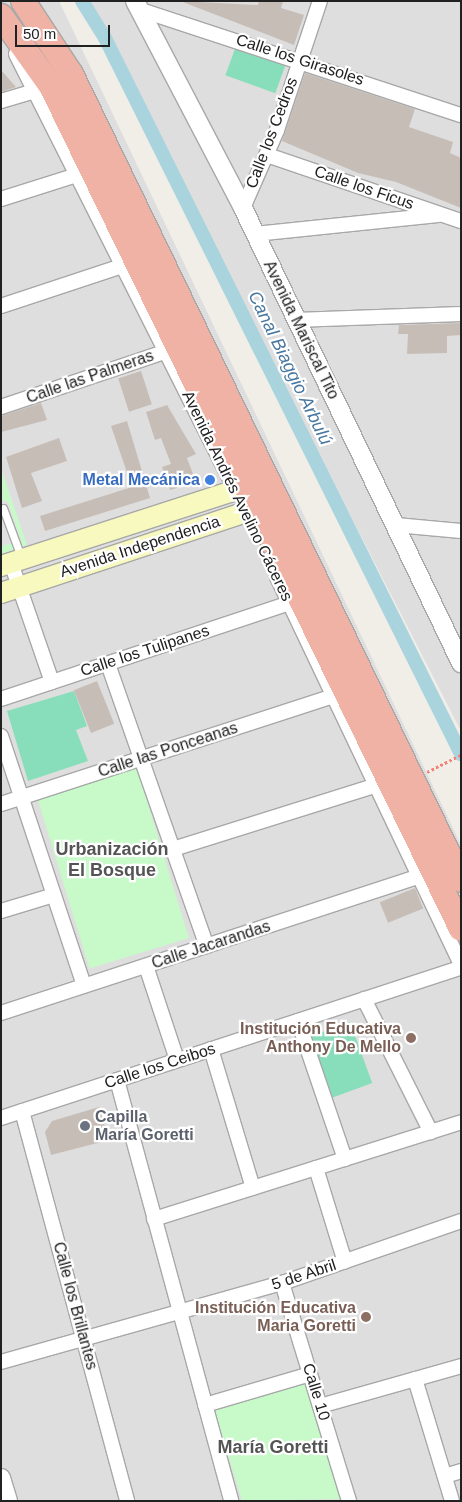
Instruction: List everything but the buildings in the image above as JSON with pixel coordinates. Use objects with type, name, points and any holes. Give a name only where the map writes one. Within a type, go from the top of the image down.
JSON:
[{"type":"highway","name":"Avenida Andrés Avelino Cáceres","points":[[23,1],[56,47],[250,486]]},
{"type":"highway","name":"Avenida Andrés Avelino Cáceres","points":[[1,16],[44,88],[172,349],[250,486],[461,880]]},
{"type":"highway","points":[[29,64],[56,47]]},
{"type":"highway","name":"Avenida Andrés Avelino Cáceres","points":[[261,507],[461,929]]},
{"type":"main road","name":"Avenida Independencia","points":[[11,563],[250,486]]},
{"type":"main road","name":"Avenida Independencia","points":[[10,590],[261,507]]},
{"type":"street","name":"Calle los Cedros","points":[[242,208],[267,155],[320,1]]},
{"type":"street","name":"Calle los Girasoles","points":[[136,5],[461,115]]},
{"type":"street","name":"Avenida Mariscal Tito","points":[[136,5],[255,234],[461,663]]},
{"type":"street","name":"Avenida Andrés Avelino Cáceres","points":[[1,34],[29,64]]},
{"type":"street","points":[[1,101],[44,88]]},
{"type":"street","name":"Calle los Ficus","points":[[267,155],[461,221]]},
{"type":"street","points":[[1,199],[85,172]]},
{"type":"street","points":[[255,234],[442,215]]},
{"type":"street","points":[[1,306],[130,264]]},
{"type":"street","points":[[295,320],[461,314]]},
{"type":"street","name":"Calle las Palmeras","points":[[1,407],[172,349]]},
{"type":"street","name":"Avenida Andrés Avelino Cáceres","points":[[261,507],[289,603],[421,876],[461,966]]},
{"type":"street","points":[[396,525],[461,531]]},
{"type":"street","points":[[11,563],[10,590],[52,682]]},
{"type":"street","name":"Calle los Tulipanes","points":[[1,699],[289,603]]},
{"type":"street","points":[[108,664],[207,946]]},
{"type":"street","name":"Calle las Ponceanas","points":[[1,804],[334,696]]},
{"type":"street","points":[[1,736],[84,986]]},
{"type":"street","points":[[173,849],[377,785]]},
{"type":"street","name":"Calle Jacarandas","points":[[1,1014],[421,876]]},
{"type":"street","points":[[1,911],[54,895]]},
{"type":"street","points":[[146,966],[177,1060]]},
{"type":"street","name":"Calle los Ceibos","points":[[1,1118],[461,966]]},
{"type":"street","points":[[364,999],[431,1132]]},
{"type":"street","points":[[298,1021],[345,1159]]},
{"type":"street","points":[[211,1049],[253,1188]]},
{"type":"street","points":[[117,1080],[231,1501]]},
{"type":"street","name":"Calle los Brillantes","points":[[22,1111],[127,1501]]},
{"type":"street","points":[[154,1219],[461,1122]]},
{"type":"street","points":[[316,1168],[345,1262]]},
{"type":"street","name":"5 de Abril","points":[[1,1362],[282,1283],[461,1221]]},
{"type":"street","name":"Calle 10","points":[[282,1283],[349,1501]]},
{"type":"street","points":[[320,1406],[461,1366]]},
{"type":"street","points":[[205,1405],[310,1374]]},
{"type":"street","points":[[415,1379],[452,1501]]},
{"type":"street","points":[[445,1476],[461,1471]]},
{"type":"lane","points":[[4,508],[11,563]]},
{"type":"path","points":[[444,763],[461,755]]},
{"type":"shaded area","points":[[1,1],[59,1],[461,845],[461,1501],[1,1501]]},
{"type":"shaded area","points":[[86,1],[461,1],[461,731],[167,158]]},
{"type":"shaded area","points":[[1,500],[8,502],[21,540],[2,546]]},
{"type":"green space","points":[[236,46],[286,64],[275,93],[225,75]]},
{"type":"green space","points":[[1,468],[27,545],[1,554]]},
{"type":"green space","points":[[74,691],[87,726],[76,730],[88,761],[28,781],[7,711]]},
{"type":"green space","points":[[136,765],[189,938],[89,968],[37,795]]},
{"type":"green space","points":[[350,1022],[372,1083],[333,1097],[311,1036]]},
{"type":"green space","points":[[308,1380],[344,1499],[242,1501],[214,1408]]},
{"type":"waterway","name":"Canal Biaggio Arbulú","points":[[82,1],[105,38],[461,754]]},
{"type":"place","name":"Metal Mecánica","points":[[210,480]]},
{"type":"place","name":"Institución Educativa Anthony De Mello","points":[[411,1038]]},
{"type":"place","name":"Capilla María Goretti","points":[[85,1126]]},
{"type":"place","name":"Institución Educativa Maria Goretti","points":[[366,1317]]},
{"type":"district","name":"Urbanización El Bosque","points":[[112,860]]},
{"type":"district","name":"María Goretti","points":[[273,1447]]}]
